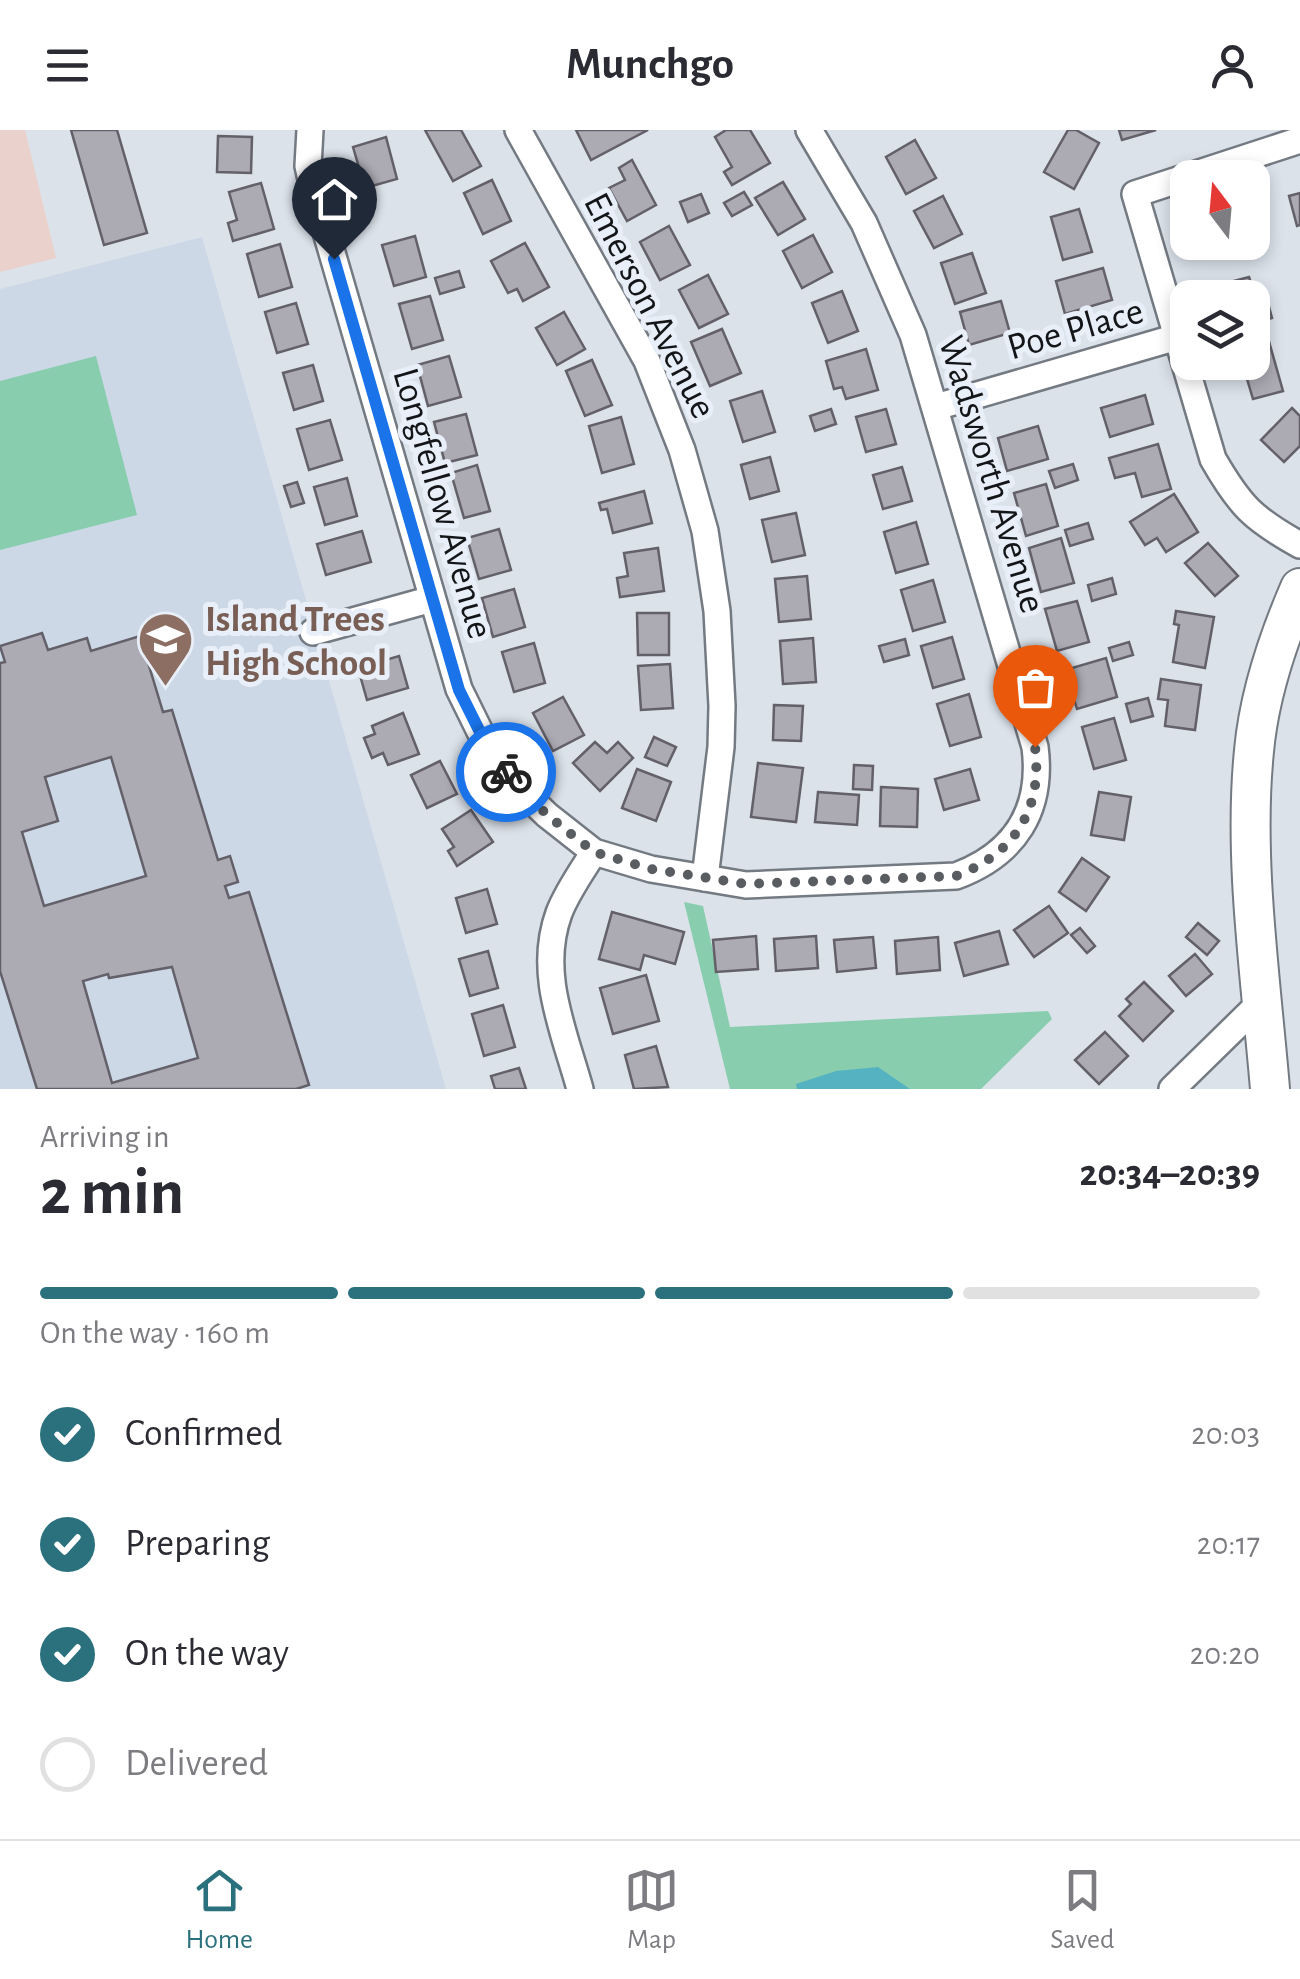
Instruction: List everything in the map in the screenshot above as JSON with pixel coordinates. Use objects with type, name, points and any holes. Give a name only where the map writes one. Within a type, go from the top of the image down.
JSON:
[{"type":"main road","points":[[1270,1089],[1251,828],[1254,750],[1268,677],[1300,588]]},
{"type":"street","name":"Longfellow Avenue","points":[[310,130],[308,166],[312,184],[459,690],[490,752],[516,786],[594,852]]},
{"type":"street","name":"Emerson Avenue","points":[[518,130],[647,361],[682,450],[705,531],[717,611],[722,706],[721,748],[704,878]]},
{"type":"street","name":"Wadsworth Avenue","points":[[594,852],[651,869],[746,884],[956,876],[979,867],[1003,850],[1026,818],[1036,788],[1035,747],[913,335],[864,223],[810,130]]},
{"type":"street","points":[[1170,312],[1135,194],[1300,140]]},
{"type":"street","name":"Poe Place","points":[[936,407],[1170,338]]},
{"type":"street","points":[[1190,380],[1213,459],[1235,497],[1253,516],[1300,545]]},
{"type":"street","points":[[313,632],[432,599]]},
{"type":"street","points":[[580,1089],[550,983],[548,958],[562,905],[594,852]]},
{"type":"street","points":[[1172,1089],[1262,1000]]},
{"type":"shaded area","points":[[0,130],[25,130],[56,258],[0,272]]},
{"type":"shaded area","name":"Island Trees High School","points":[[202,237],[446,1089],[0,1089],[0,289]]},
{"type":"green space","points":[[96,356],[137,515],[0,550],[0,381]]},
{"type":"green space","points":[[684,902],[703,906],[730,1027],[1048,1011],[1052,1019],[981,1089],[730,1089]]},
{"type":"water","points":[[878,1067],[910,1089],[797,1089],[796,1084],[836,1071]]},
{"type":"building","points":[[71,130],[117,130],[147,233],[104,245]]},
{"type":"building","points":[[425,130],[461,130],[481,166],[453,181]]},
{"type":"building","points":[[576,130],[648,130],[591,160]]},
{"type":"building","points":[[726,130],[750,130],[770,163],[732,185],[724,172],[732,167],[715,137]]},
{"type":"building","points":[[1068,130],[1076,130],[1099,143],[1074,189],[1044,172]]},
{"type":"building","points":[[1119,130],[1156,130],[1122,140]]},
{"type":"building","points":[[218,136],[252,137],[251,173],[217,172]]},
{"type":"building","points":[[386,137],[397,179],[365,188],[353,147]]},
{"type":"building","points":[[915,140],[936,178],[906,194],[886,157]]},
{"type":"building","points":[[632,160],[656,205],[627,221],[609,188],[625,180],[619,168]]},
{"type":"building","points":[[492,180],[511,221],[483,234],[464,193]]},
{"type":"building","points":[[783,182],[805,219],[778,235],[755,198]]},
{"type":"building","points":[[261,183],[274,229],[233,241],[228,223],[237,220],[229,192]]},
{"type":"building","points":[[744,192],[752,205],[732,216],[724,203]]},
{"type":"building","points":[[1300,193],[1300,225],[1297,226],[1289,196]]},
{"type":"building","points":[[701,194],[709,213],[688,222],[680,202]]},
{"type":"building","points":[[943,196],[962,234],[934,248],[914,211]]},
{"type":"building","points":[[1079,209],[1092,252],[1063,260],[1051,217]]},
{"type":"building","points":[[669,226],[690,265],[660,280],[640,242]]},
{"type":"building","points":[[813,235],[832,272],[802,288],[783,251]]},
{"type":"building","points":[[415,236],[426,277],[394,286],[382,245]]},
{"type":"building","points":[[525,243],[549,287],[523,301],[517,289],[508,293],[491,261]]},
{"type":"building","points":[[280,244],[292,287],[259,297],[247,254]]},
{"type":"building","points":[[972,253],[986,293],[955,304],[941,263]]},
{"type":"building","points":[[1103,268],[1112,300],[1065,314],[1056,281]]},
{"type":"building","points":[[459,271],[464,287],[440,294],[435,278]]},
{"type":"building","points":[[708,275],[728,314],[699,328],[679,290]]},
{"type":"building","points":[[842,291],[858,331],[828,343],[812,303]]},
{"type":"building","points":[[430,296],[443,340],[412,349],[399,304]]},
{"type":"building","points":[[1001,301],[1010,333],[969,345],[960,312]]},
{"type":"building","points":[[296,303],[308,344],[277,353],[265,312]]},
{"type":"building","points":[[564,312],[585,349],[557,365],[536,328]]},
{"type":"building","points":[[722,329],[741,373],[710,386],[691,342]]},
{"type":"building","points":[[1270,345],[1283,391],[1253,399],[1247,380],[1270,380]]},
{"type":"building","points":[[866,349],[878,390],[846,399],[842,387],[834,389],[826,361]]},
{"type":"building","points":[[449,356],[461,397],[428,406],[417,365]]},
{"type":"building","points":[[592,360],[612,405],[585,416],[566,371]]},
{"type":"building","points":[[313,365],[323,401],[294,410],[283,373]]},
{"type":"building","points":[[762,391],[775,432],[743,442],[730,401]]},
{"type":"building","points":[[1145,395],[1153,424],[1110,437],[1101,408]]},
{"type":"building","points":[[1292,408],[1300,416],[1300,446],[1284,462],[1261,440]]},
{"type":"building","points":[[831,409],[836,424],[815,431],[810,416]]},
{"type":"building","points":[[886,409],[896,444],[866,452],[856,417]]},
{"type":"building","points":[[466,414],[477,455],[445,463],[434,422]]},
{"type":"building","points":[[621,417],[634,464],[602,473],[589,426]]},
{"type":"building","points":[[330,420],[342,460],[309,470],[297,429]]},
{"type":"building","points":[[1038,426],[1048,459],[1007,471],[998,438]]},
{"type":"building","points":[[1158,444],[1171,489],[1142,497],[1135,473],[1115,478],[1109,458]]},
{"type":"building","points":[[770,457],[779,491],[750,499],[741,465]]},
{"type":"building","points":[[1073,464],[1078,480],[1055,488],[1049,471]]},
{"type":"building","points":[[477,465],[490,511],[464,518],[451,473]]},
{"type":"building","points":[[902,467],[912,501],[883,509],[873,475]]},
{"type":"building","points":[[347,478],[357,516],[325,525],[314,487]]},
{"type":"building","points":[[297,482],[304,503],[291,507],[284,486]]},
{"type":"building","points":[[1046,484],[1058,526],[1026,536],[1014,493]]},
{"type":"building","points":[[644,491],[652,523],[613,533],[607,509],[601,510],[599,503]]},
{"type":"building","points":[[1174,494],[1198,532],[1166,552],[1157,538],[1145,545],[1130,522]]},
{"type":"building","points":[[796,513],[805,555],[772,562],[762,520]]},
{"type":"building","points":[[916,522],[928,564],[896,573],[884,532]]},
{"type":"building","points":[[1088,523],[1093,539],[1070,546],[1065,530]]},
{"type":"building","points":[[499,529],[511,570],[479,579],[467,538]]},
{"type":"building","points":[[362,531],[371,562],[326,575],[317,544]]},
{"type":"building","points":[[1061,538],[1074,583],[1041,592],[1029,548]]},
{"type":"building","points":[[1208,543],[1238,576],[1215,596],[1185,563]]},
{"type":"building","points":[[658,548],[664,591],[620,597],[617,578],[628,576],[624,553]]},
{"type":"building","points":[[807,576],[811,619],[779,622],[775,579]]},
{"type":"building","points":[[1112,578],[1116,594],[1092,601],[1088,585]]},
{"type":"building","points":[[933,580],[945,622],[913,631],[901,590]]},
{"type":"building","points":[[514,589],[525,627],[493,637],[482,598]]},
{"type":"building","points":[[1077,601],[1089,642],[1057,651],[1045,609]]},
{"type":"building","points":[[1176,611],[1214,617],[1205,668],[1173,662],[1179,625],[1174,624]]},
{"type":"building","points":[[637,613],[669,613],[669,655],[638,655]]},
{"type":"building","points":[[42,633],[48,650],[87,638],[91,651],[140,636],[163,712],[172,710],[218,860],[230,856],[238,882],[225,886],[229,898],[249,892],[309,1085],[296,1089],[37,1089],[0,971],[0,663],[5,662],[0,646]],"holes":[[[111,757],[146,876],[44,906],[22,832],[58,821],[45,777]],[[172,967],[198,1058],[112,1083],[83,981],[108,974],[109,978]]]},
{"type":"building","points":[[952,637],[964,679],[933,688],[921,646]]},
{"type":"building","points":[[813,638],[816,682],[783,684],[780,641]]},
{"type":"building","points":[[905,639],[909,655],[884,662],[879,646]]},
{"type":"building","points":[[1129,642],[1133,655],[1113,661],[1109,648]]},
{"type":"building","points":[[534,643],[545,683],[514,692],[502,652]]},
{"type":"building","points":[[399,656],[408,688],[367,700],[358,668]]},
{"type":"building","points":[[1106,658],[1117,697],[1077,709],[1065,670]]},
{"type":"building","points":[[670,664],[673,708],[641,710],[638,666]]},
{"type":"building","points":[[1161,679],[1201,685],[1195,730],[1165,726],[1168,700],[1158,699]]},
{"type":"building","points":[[969,694],[981,737],[950,746],[937,704]]},
{"type":"building","points":[[563,697],[584,735],[553,751],[533,713]]},
{"type":"building","points":[[1148,698],[1153,716],[1131,722],[1126,704]]},
{"type":"building","points":[[774,705],[803,706],[801,741],[773,740]]},
{"type":"building","points":[[403,713],[419,754],[388,765],[383,753],[372,758],[364,738],[375,734],[372,726]]},
{"type":"building","points":[[1114,718],[1126,760],[1094,769],[1082,727]]},
{"type":"building","points":[[654,737],[676,747],[667,766],[645,757]]},
{"type":"building","points":[[595,742],[607,753],[618,742],[633,758],[600,791],[573,763]]},
{"type":"building","points":[[440,761],[457,794],[427,808],[411,775]]},
{"type":"building","points":[[758,763],[803,768],[796,822],[751,817]]},
{"type":"building","points":[[854,765],[873,766],[872,790],[853,789]]},
{"type":"building","points":[[637,769],[671,782],[656,821],[622,808]]},
{"type":"building","points":[[970,769],[979,800],[944,810],[935,779]]},
{"type":"building","points":[[881,787],[918,789],[917,827],[880,826]]},
{"type":"building","points":[[818,792],[859,795],[857,825],[815,822]]},
{"type":"building","points":[[1099,792],[1131,797],[1124,840],[1091,835]]},
{"type":"building","points":[[471,810],[493,842],[457,866],[448,851],[454,847],[442,829]]},
{"type":"building","points":[[1082,858],[1109,877],[1086,911],[1059,892]]},
{"type":"building","points":[[487,889],[497,924],[466,933],[456,898]]},
{"type":"building","points":[[1049,906],[1068,933],[1034,957],[1014,930]]},
{"type":"building","points":[[612,912],[684,932],[675,964],[644,955],[640,970],[599,959]]},
{"type":"building","points":[[1198,923],[1219,941],[1207,955],[1186,937]]},
{"type":"building","points":[[1080,928],[1095,946],[1087,953],[1071,935]]},
{"type":"building","points":[[999,931],[1008,964],[964,976],[955,943]]},
{"type":"building","points":[[756,936],[758,969],[716,972],[713,940]]},
{"type":"building","points":[[816,936],[818,968],[776,971],[774,939]]},
{"type":"building","points":[[873,937],[876,968],[837,972],[834,940]]},
{"type":"building","points":[[938,937],[940,970],[897,974],[895,941]]},
{"type":"building","points":[[488,951],[498,988],[470,996],[459,959]]},
{"type":"building","points":[[1195,954],[1212,974],[1186,996],[1169,976]]},
{"type":"building","points":[[646,975],[659,1021],[613,1034],[600,988]]},
{"type":"building","points":[[1144,982],[1173,1011],[1143,1041],[1119,1016],[1131,1004],[1126,999]]},
{"type":"building","points":[[503,1005],[515,1047],[484,1056],[472,1014]]},
{"type":"building","points":[[1105,1032],[1128,1056],[1099,1084],[1075,1060]]},
{"type":"building","points":[[656,1046],[668,1087],[634,1089],[625,1055]]},
{"type":"building","points":[[519,1068],[526,1089],[495,1089],[491,1076]]},
{"type":"way so far","points":[[506,772],[547,815],[594,852],[651,869],[746,884],[956,876],[979,867],[1003,850],[1026,818],[1036,788],[1035,747]]},
{"type":"place","name":"Island Trees High School","points":[[166,689]]},
{"type":"route","points":[[334,259],[459,690],[490,752],[506,772]]}]
